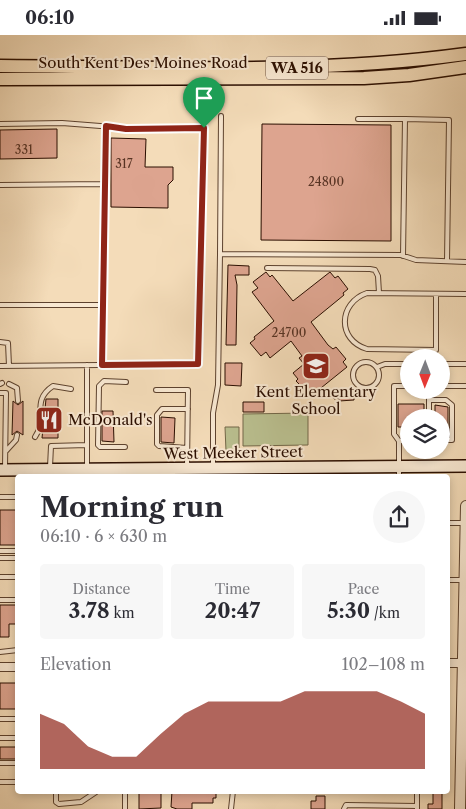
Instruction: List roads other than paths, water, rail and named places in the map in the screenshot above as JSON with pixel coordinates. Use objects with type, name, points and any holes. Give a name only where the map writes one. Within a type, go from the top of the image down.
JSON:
[{"type":"highway","name":"South Kent Des Moines Road","points":[[0,66],[319,68],[407,62],[466,54]]},
{"type":"highway","name":"South Kent Des Moines Road","points":[[0,79],[346,78],[409,75],[466,67]]},
{"type":"main road","name":"West Meeker Street","points":[[3,470],[87,469],[107,473],[187,468],[212,468],[236,472],[399,471],[466,466]]},
{"type":"street","points":[[460,809],[463,750],[466,506]]},
{"type":"street","points":[[450,663],[463,663]]},
{"type":"street","points":[[0,667],[15,667]]},
{"type":"lane","points":[[212,468],[213,413],[218,385],[221,116]]},
{"type":"lane","points":[[358,119],[449,120],[447,261]]},
{"type":"lane","points":[[403,256],[405,119]]},
{"type":"lane","points":[[0,124],[106,126],[126,129],[204,128],[198,364],[0,366]]},
{"type":"lane","points":[[102,365],[106,126]]},
{"type":"lane","points":[[0,185],[104,184]]},
{"type":"lane","points":[[220,254],[403,256],[416,260],[466,262]]},
{"type":"lane","points":[[267,268],[375,270],[378,276],[379,293]]},
{"type":"lane","points":[[436,294],[436,350],[367,349],[360,347],[346,332],[345,313],[352,301],[359,295],[379,293],[466,294]]},
{"type":"lane","points":[[0,305],[103,305]]},
{"type":"lane","points":[[0,342],[8,343],[9,366]]},
{"type":"lane","points":[[370,363],[377,367],[379,376],[376,384],[369,388],[356,384],[353,372],[358,365],[370,363]]},
{"type":"lane","points":[[377,367],[385,364],[400,364]]},
{"type":"lane","points":[[450,364],[466,364]]},
{"type":"lane","points":[[87,365],[87,469]]},
{"type":"lane","points":[[125,447],[100,447],[98,445],[99,386],[104,381],[126,382]]},
{"type":"lane","points":[[9,384],[17,388],[18,401]]},
{"type":"lane","points":[[35,437],[40,431],[40,401],[45,391],[53,386],[71,389]]},
{"type":"lane","points":[[399,471],[399,441],[394,434],[394,386],[400,386]]},
{"type":"lane","points":[[450,386],[466,386]]},
{"type":"lane","points":[[156,390],[188,390],[187,468]]},
{"type":"lane","points":[[0,393],[6,393],[6,452],[3,470]]},
{"type":"lane","points":[[429,409],[429,401],[446,400],[452,405],[452,440],[450,440]]},
{"type":"lane","points":[[187,448],[159,447],[157,444],[156,419],[162,409],[188,409]]},
{"type":"lane","points":[[6,452],[16,440],[17,435]]},
{"type":"lane","points":[[0,445],[6,445]]},
{"type":"lane","points":[[50,469],[51,446],[87,445]]},
{"type":"lane","points":[[0,497],[15,497]]},
{"type":"lane","points":[[450,523],[466,523]]},
{"type":"lane","points":[[0,551],[15,551]]},
{"type":"lane","points":[[0,558],[15,558]]},
{"type":"lane","points":[[0,577],[15,577]]},
{"type":"lane","points":[[450,580],[464,579]]},
{"type":"lane","points":[[0,600],[15,600]]},
{"type":"lane","points":[[0,652],[15,650]]},
{"type":"lane","points":[[0,719],[15,719]]},
{"type":"lane","points":[[0,738],[15,738]]},
{"type":"lane","points":[[0,763],[15,763]]},
{"type":"lane","points":[[0,782],[15,782]]},
{"type":"lane","points":[[56,794],[57,803],[73,804],[86,800],[94,794]]},
{"type":"lane","points":[[125,794],[125,809]]},
{"type":"lane","points":[[231,809],[232,794]]},
{"type":"lane","points":[[344,809],[346,805],[417,807],[418,794]]},
{"type":"place","name":"Kent Elementary School","points":[[316,366]]},
{"type":"place","name":"McDonald's","points":[[49,420]]}]
